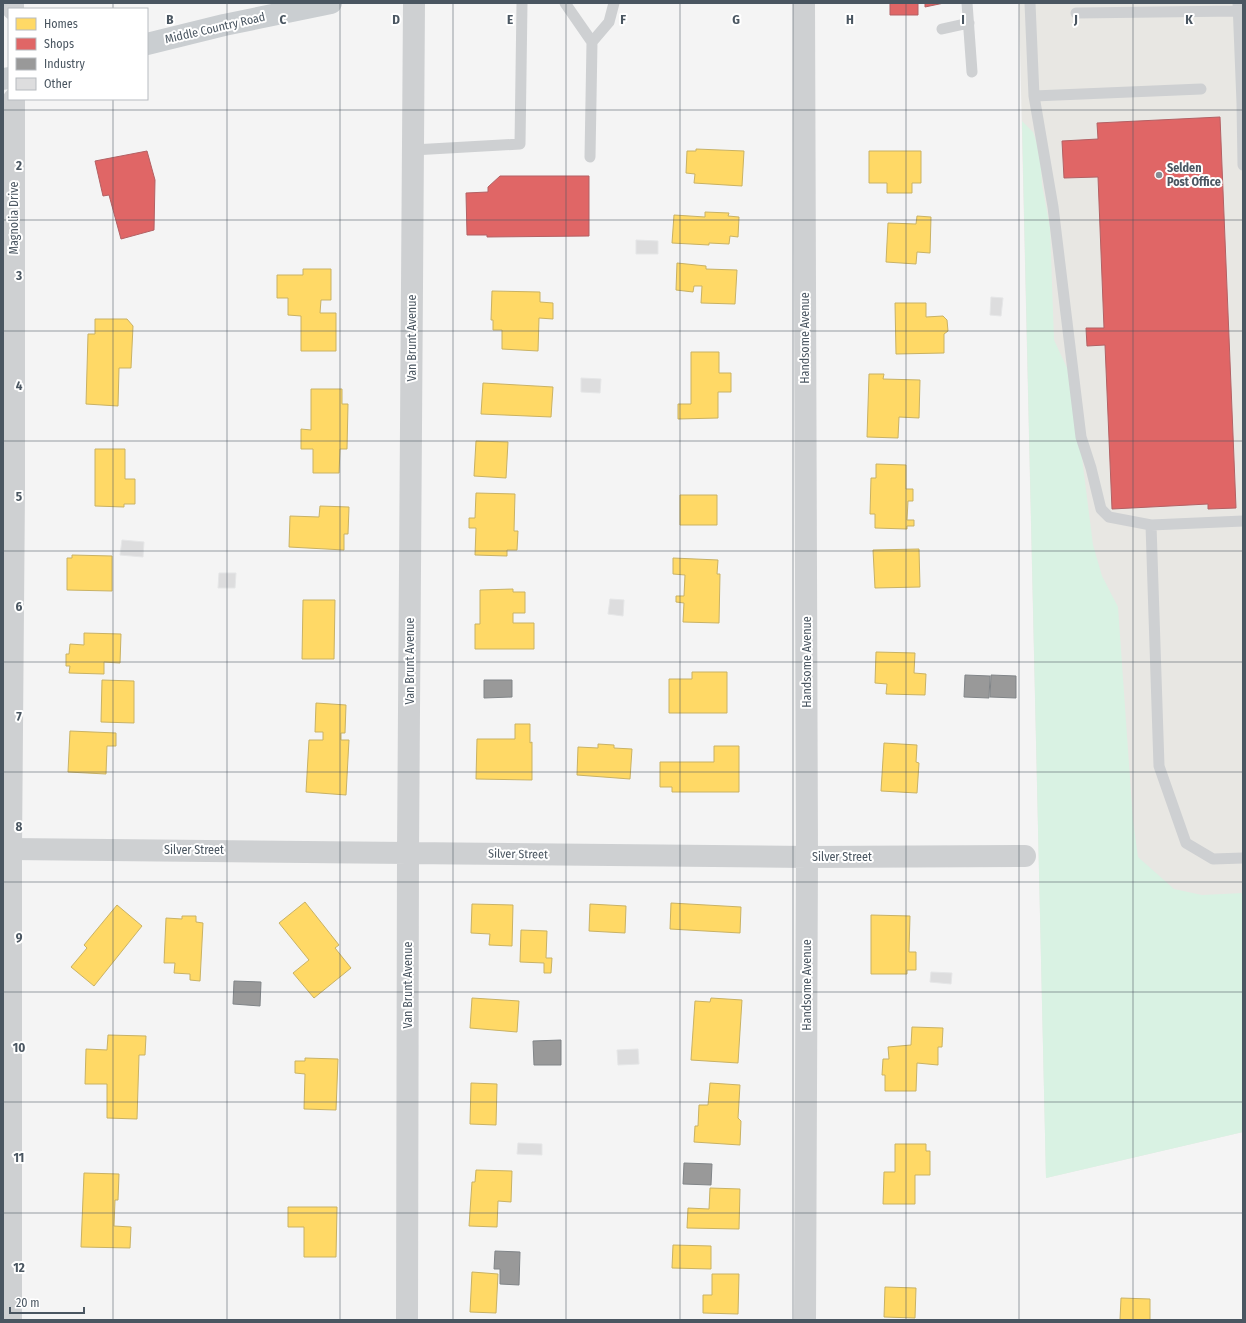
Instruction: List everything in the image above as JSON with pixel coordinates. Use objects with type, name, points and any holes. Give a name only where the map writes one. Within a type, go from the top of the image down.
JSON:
[{"type":"main road","name":"Middle Country Road","points":[[148,44],[224,25],[331,3]]},
{"type":"street","name":"Van Brunt Avenue","points":[[407,1320],[408,852],[414,3]]},
{"type":"street","name":"Handsome Avenue","points":[[804,3],[807,857],[805,1320]]},
{"type":"street","name":"Magnolia Drive","points":[[12,1320],[11,849],[14,489],[14,100]]},
{"type":"street","name":"Silver Street","points":[[11,849],[807,857],[1025,856]]},
{"type":"lane","points":[[413,150],[520,144],[522,3]]},
{"type":"lane","points":[[564,3],[592,42],[590,157]]},
{"type":"lane","points":[[592,42],[609,22],[614,3]]},
{"type":"lane","points":[[967,3],[972,72]]},
{"type":"lane","points":[[1030,3],[1034,96],[1053,207],[1081,437],[1091,468],[1100,509],[1109,517],[1151,525],[1243,521]]},
{"type":"lane","points":[[1076,13],[1181,7],[1238,7],[1243,103],[1243,165]]},
{"type":"lane","points":[[942,29],[969,23]]},
{"type":"lane","points":[[1034,96],[1201,88]]},
{"type":"lane","points":[[1151,525],[1159,766],[1186,843],[1213,859],[1243,858]]},
{"type":"shaded area","points":[[1019,3],[1243,3],[1243,1132],[1046,1178]]},
{"type":"green space","points":[[1022,121],[1033,132],[1040,153],[1042,185],[1050,227],[1054,340],[1068,370],[1081,450],[1093,545],[1102,576],[1118,607],[1133,821],[1138,857],[1174,889],[1202,895],[1243,893],[1243,1132],[1046,1178]]},
{"type":"building: Homes","points":[[696,149],[744,151],[742,186],[694,183],[695,174],[686,173],[687,151],[696,151]]},
{"type":"building: Homes","points":[[869,151],[921,151],[921,183],[912,183],[912,193],[887,193],[887,183],[869,183]]},
{"type":"building: Homes","points":[[705,212],[729,213],[728,216],[739,217],[738,237],[730,236],[729,244],[709,243],[709,245],[672,243],[674,215],[705,217]]},
{"type":"building: Homes","points":[[917,216],[931,217],[930,253],[917,252],[916,264],[886,262],[888,223],[916,224]]},
{"type":"building: Homes","points":[[677,263],[706,266],[706,269],[737,270],[735,304],[701,303],[702,286],[694,286],[693,292],[676,290]]},
{"type":"building: Homes","points":[[303,269],[331,269],[331,300],[321,300],[320,313],[336,313],[336,351],[301,351],[301,316],[288,315],[288,298],[277,298],[277,275],[303,275]]},
{"type":"building: Homes","points":[[492,291],[540,292],[540,302],[553,303],[553,319],[539,318],[538,351],[502,349],[502,330],[493,330],[493,320],[491,320]]},
{"type":"building: Homes","points":[[895,303],[926,303],[926,317],[943,316],[947,320],[948,331],[944,334],[944,353],[896,354]]},
{"type":"building: Homes","points":[[95,319],[127,319],[133,326],[131,368],[119,368],[118,406],[86,404],[88,334],[95,334]]},
{"type":"building: Homes","points":[[691,352],[719,352],[719,373],[731,373],[731,392],[718,392],[718,418],[678,419],[678,404],[691,404]]},
{"type":"building: Homes","points":[[869,374],[884,374],[883,379],[920,380],[919,418],[899,417],[898,438],[867,437]]},
{"type":"building: Homes","points":[[483,383],[553,387],[551,417],[481,414]]},
{"type":"building: Homes","points":[[311,389],[342,389],[342,404],[348,404],[347,449],[340,449],[339,473],[313,473],[313,449],[301,449],[301,429],[311,430]]},
{"type":"building: Homes","points":[[476,441],[508,442],[506,478],[474,476]]},
{"type":"building: Homes","points":[[95,449],[125,449],[125,479],[135,479],[135,504],[124,504],[124,507],[95,506]]},
{"type":"building: Homes","points":[[876,464],[906,465],[906,489],[913,489],[913,501],[908,501],[907,520],[914,520],[914,526],[907,526],[907,529],[875,528],[875,514],[870,514],[871,478],[876,478]]},
{"type":"building: Homes","points":[[476,493],[515,494],[514,531],[518,531],[517,550],[507,550],[507,556],[475,555],[476,528],[469,528],[469,518],[475,518]]},
{"type":"building: Homes","points":[[680,495],[717,495],[717,525],[680,525]]},
{"type":"building: Homes","points":[[320,506],[349,507],[348,534],[344,534],[344,550],[289,547],[290,516],[319,517]]},
{"type":"building: Homes","points":[[919,549],[920,587],[875,588],[873,550]]},
{"type":"building: Homes","points":[[72,555],[112,556],[112,591],[67,590],[67,558],[72,558]]},
{"type":"building: Homes","points":[[673,558],[718,560],[717,574],[720,574],[719,623],[683,622],[684,603],[676,602],[676,596],[684,596],[685,575],[673,574]]},
{"type":"building: Homes","points":[[513,589],[513,592],[525,592],[525,613],[513,613],[513,623],[534,623],[534,649],[475,649],[475,624],[480,624],[480,590]]},
{"type":"building: Homes","points":[[303,600],[335,600],[334,659],[302,659]]},
{"type":"building: Homes","points":[[84,633],[121,634],[120,663],[104,662],[104,674],[69,673],[70,666],[66,666],[66,654],[69,654],[70,644],[84,645]]},
{"type":"building: Homes","points":[[876,652],[915,653],[914,673],[926,674],[925,695],[886,694],[887,684],[875,683]]},
{"type":"building: Homes","points":[[692,672],[727,672],[727,713],[669,713],[669,679],[692,679]]},
{"type":"building: Homes","points":[[102,680],[134,681],[134,723],[101,722]]},
{"type":"building: Homes","points":[[316,703],[346,705],[345,733],[341,733],[341,740],[349,740],[346,795],[306,792],[309,740],[323,740],[323,732],[315,732]]},
{"type":"building: Homes","points":[[515,724],[530,724],[530,743],[532,742],[532,780],[476,779],[477,739],[515,739]]},
{"type":"building: Homes","points":[[70,731],[116,733],[116,746],[107,746],[106,774],[68,772]]},
{"type":"building: Homes","points":[[884,743],[917,745],[916,762],[919,763],[917,793],[881,791]]},
{"type":"building: Homes","points":[[598,744],[614,745],[614,748],[632,749],[630,779],[577,775],[578,747],[598,748]]},
{"type":"building: Homes","points":[[714,746],[739,746],[739,792],[672,792],[672,787],[660,787],[660,762],[714,762]]},
{"type":"building: Homes","points":[[305,902],[339,945],[335,948],[351,968],[314,998],[293,973],[309,960],[279,923]]},
{"type":"building: Homes","points":[[671,903],[741,907],[740,933],[670,929]]},
{"type":"building: Homes","points":[[472,904],[513,905],[512,946],[489,945],[490,934],[471,933]]},
{"type":"building: Homes","points":[[590,904],[626,906],[625,933],[589,931]]},
{"type":"building: Homes","points":[[117,905],[142,926],[94,986],[71,967],[87,948],[84,945]]},
{"type":"building: Homes","points":[[871,915],[910,916],[909,952],[916,952],[916,970],[907,970],[907,974],[871,974]]},
{"type":"building: Homes","points":[[182,916],[196,916],[196,922],[203,923],[200,981],[190,980],[190,974],[174,973],[175,963],[164,963],[166,918],[182,919]]},
{"type":"building: Homes","points":[[521,930],[547,931],[546,958],[552,958],[551,973],[544,973],[544,963],[520,962]]},
{"type":"building: Homes","points":[[472,998],[519,1001],[517,1032],[470,1028]]},
{"type":"building: Homes","points":[[711,998],[742,1000],[738,1063],[691,1060],[695,1001],[710,1002]]},
{"type":"building: Homes","points":[[912,1027],[943,1028],[942,1047],[938,1047],[938,1065],[917,1063],[916,1091],[885,1091],[885,1075],[882,1075],[883,1059],[889,1059],[888,1047],[911,1045]]},
{"type":"building: Homes","points":[[108,1035],[146,1036],[145,1055],[139,1055],[137,1119],[107,1118],[107,1084],[85,1084],[86,1049],[107,1050]]},
{"type":"building: Homes","points":[[305,1058],[338,1059],[336,1110],[304,1109],[305,1074],[295,1073],[295,1061],[305,1061]]},
{"type":"building: Homes","points":[[471,1083],[497,1084],[496,1125],[470,1124]]},
{"type":"building: Homes","points":[[710,1083],[740,1085],[738,1118],[741,1121],[740,1145],[694,1142],[695,1126],[698,1126],[699,1105],[708,1105]]},
{"type":"building: Homes","points":[[895,1144],[926,1144],[926,1151],[930,1151],[930,1175],[915,1175],[915,1204],[883,1204],[884,1172],[895,1172]]},
{"type":"building: Homes","points":[[476,1170],[512,1171],[511,1202],[498,1201],[497,1227],[469,1226],[472,1182],[475,1182]]},
{"type":"building: Homes","points":[[84,1173],[119,1174],[118,1200],[115,1200],[114,1226],[131,1227],[130,1248],[81,1247]]},
{"type":"building: Homes","points":[[710,1188],[740,1189],[739,1229],[687,1228],[688,1208],[709,1209]]},
{"type":"building: Homes","points":[[288,1207],[337,1207],[336,1257],[304,1257],[304,1227],[288,1227]]},
{"type":"building: Homes","points":[[673,1245],[711,1246],[711,1269],[672,1268]]},
{"type":"building: Homes","points":[[472,1272],[498,1274],[496,1313],[470,1312]]},
{"type":"building: Homes","points":[[712,1274],[739,1274],[738,1314],[703,1313],[703,1295],[712,1295]]},
{"type":"building: Homes","points":[[885,1287],[916,1288],[915,1318],[884,1317]]},
{"type":"building: Homes","points":[[1121,1298],[1150,1299],[1150,1320],[1120,1320]]},
{"type":"building: Shops","points":[[890,3],[918,3],[918,15],[890,15]]},
{"type":"building: Shops","points":[[925,3],[944,3],[925,7]]},
{"type":"building: Shops","points":[[1220,117],[1236,508],[1208,509],[1208,504],[1112,509],[1105,345],[1087,346],[1086,328],[1104,328],[1098,177],[1064,178],[1062,141],[1098,139],[1097,123]]},
{"type":"building: Shops","points":[[147,151],[155,180],[154,230],[121,239],[109,195],[103,196],[95,161]]},
{"type":"building: Shops","points":[[500,176],[589,176],[589,236],[487,237],[487,235],[467,235],[466,193],[488,192],[488,187]]},
{"type":"building: Industry","points":[[965,675],[990,676],[989,698],[964,697]]},
{"type":"building: Industry","points":[[991,675],[1016,676],[1016,698],[990,697]]},
{"type":"building: Industry","points":[[484,680],[512,680],[512,697],[484,698]]},
{"type":"building: Industry","points":[[234,981],[261,982],[260,1006],[233,1004]]},
{"type":"building: Industry","points":[[561,1040],[561,1065],[534,1065],[533,1041]]},
{"type":"building: Industry","points":[[684,1163],[712,1164],[711,1185],[683,1184]]},
{"type":"building: Industry","points":[[495,1251],[520,1252],[519,1285],[500,1284],[500,1269],[494,1269]]},
{"type":"building: Other","points":[[636,240],[658,241],[658,254],[636,254]]},
{"type":"building: Other","points":[[991,297],[1003,298],[1001,316],[990,315]]},
{"type":"building: Other","points":[[581,378],[601,379],[600,393],[581,392]]},
{"type":"building: Other","points":[[122,540],[144,542],[143,557],[120,555]]},
{"type":"building: Other","points":[[219,573],[236,573],[235,588],[218,588]]},
{"type":"building: Other","points":[[610,599],[624,600],[623,616],[608,614]]},
{"type":"building: Other","points":[[931,972],[952,973],[951,984],[930,982]]},
{"type":"building: Other","points":[[638,1049],[639,1064],[618,1065],[617,1050]]},
{"type":"building: Other","points":[[518,1143],[542,1144],[542,1155],[517,1154]]},
{"type":"place","name":"Selden Post Office","points":[[1159,175]]}]
